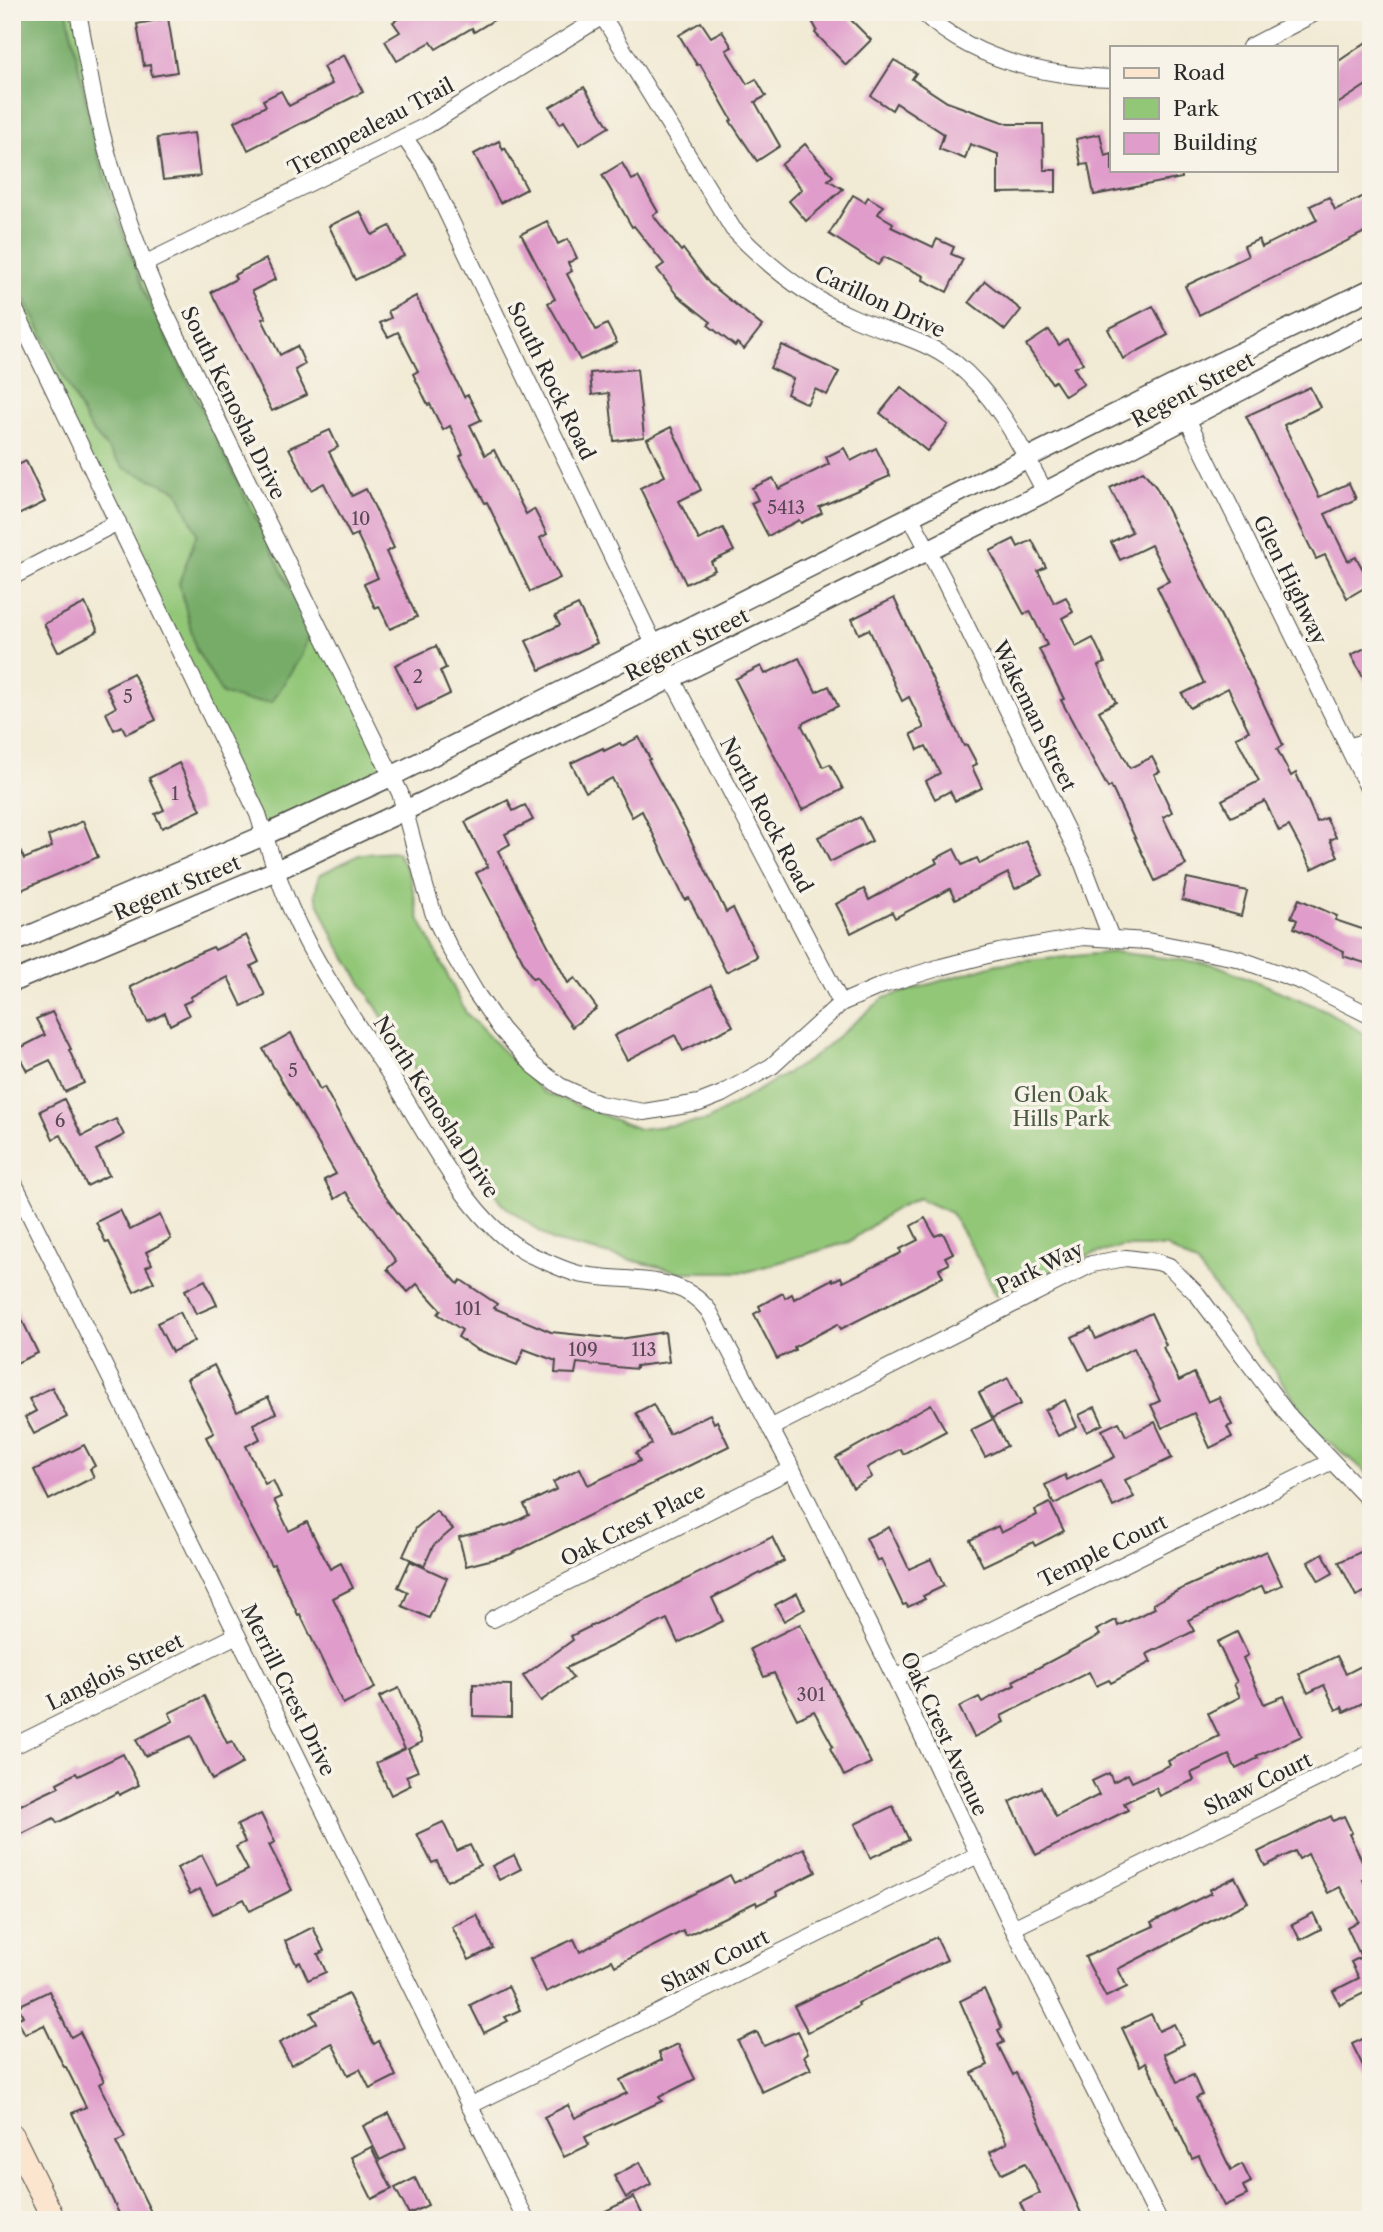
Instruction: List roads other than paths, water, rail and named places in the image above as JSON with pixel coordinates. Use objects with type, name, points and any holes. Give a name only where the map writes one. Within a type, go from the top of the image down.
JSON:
[{"type":"main road","points":[[12,2135],[54,2220]]},
{"type":"street","name":"South Kenosha Drive","points":[[78,12],[101,130],[144,264],[400,793]]},
{"type":"street","points":[[922,12],[970,44],[1013,64],[1047,72],[1110,78]]},
{"type":"street","points":[[1252,46],[1317,12]]},
{"type":"street","name":"Trempealeau Trail","points":[[144,264],[428,125],[604,14]]},
{"type":"street","name":"Carillon Drive","points":[[604,14],[721,211],[755,253],[817,300],[858,320],[899,333],[952,360],[974,379],[998,407],[1045,492]]},
{"type":"street","name":"South Rock Road","points":[[404,137],[425,167],[655,646]]},
{"type":"street","name":"Regent Street","points":[[12,982],[275,872],[400,793],[655,646],[910,516],[1371,289]]},
{"type":"street","points":[[12,303],[258,814],[265,835]]},
{"type":"street","name":"Regent Street","points":[[12,943],[265,835],[400,793],[672,679],[1045,492],[1371,323]]},
{"type":"street","name":"Glen Highway","points":[[1171,386],[1371,794]]},
{"type":"street","name":"Wakeman Street","points":[[910,516],[1083,863],[1111,939]]},
{"type":"street","points":[[12,577],[118,522]]},
{"type":"street","name":"North Rock Road","points":[[655,646],[841,1003]]},
{"type":"street","points":[[1349,747],[1371,739]]},
{"type":"street","points":[[400,793],[435,918],[476,993],[501,1029],[534,1065],[560,1086],[599,1104],[644,1112],[699,1104],[772,1066],[841,1003],[883,985],[999,952],[1083,937],[1147,941],[1236,958],[1303,982],[1371,1016]]},
{"type":"street","name":"North Kenosha Drive","points":[[265,835],[275,872],[297,922],[328,979],[471,1203],[507,1240],[529,1254],[576,1273],[653,1280],[671,1286]]},
{"type":"street","name":"Merrill Crest Drive","points":[[12,1179],[526,2220]]},
{"type":"street","name":"Park Way","points":[[770,1428],[1093,1264],[1126,1258],[1169,1266],[1197,1294],[1288,1415],[1371,1502]]},
{"type":"street","name":"Oak Crest Avenue","points":[[671,1286],[700,1300],[709,1311],[792,1469],[895,1678],[1013,1928],[1158,2220]]},
{"type":"street","name":"Temple Court","points":[[895,1678],[1330,1462]]},
{"type":"street","name":"Oak Crest Place","points":[[493,1619],[792,1469]]},
{"type":"street","name":"Langlois Street","points":[[12,1747],[237,1635]]},
{"type":"street","name":"Shaw Court","points":[[1013,1928],[1369,1758]]},
{"type":"street","name":"Shaw Court","points":[[469,2106],[978,1855]]},
{"type":"park label","name":"Glen Oak Hills Park","points":[[1061,1107]]}]
